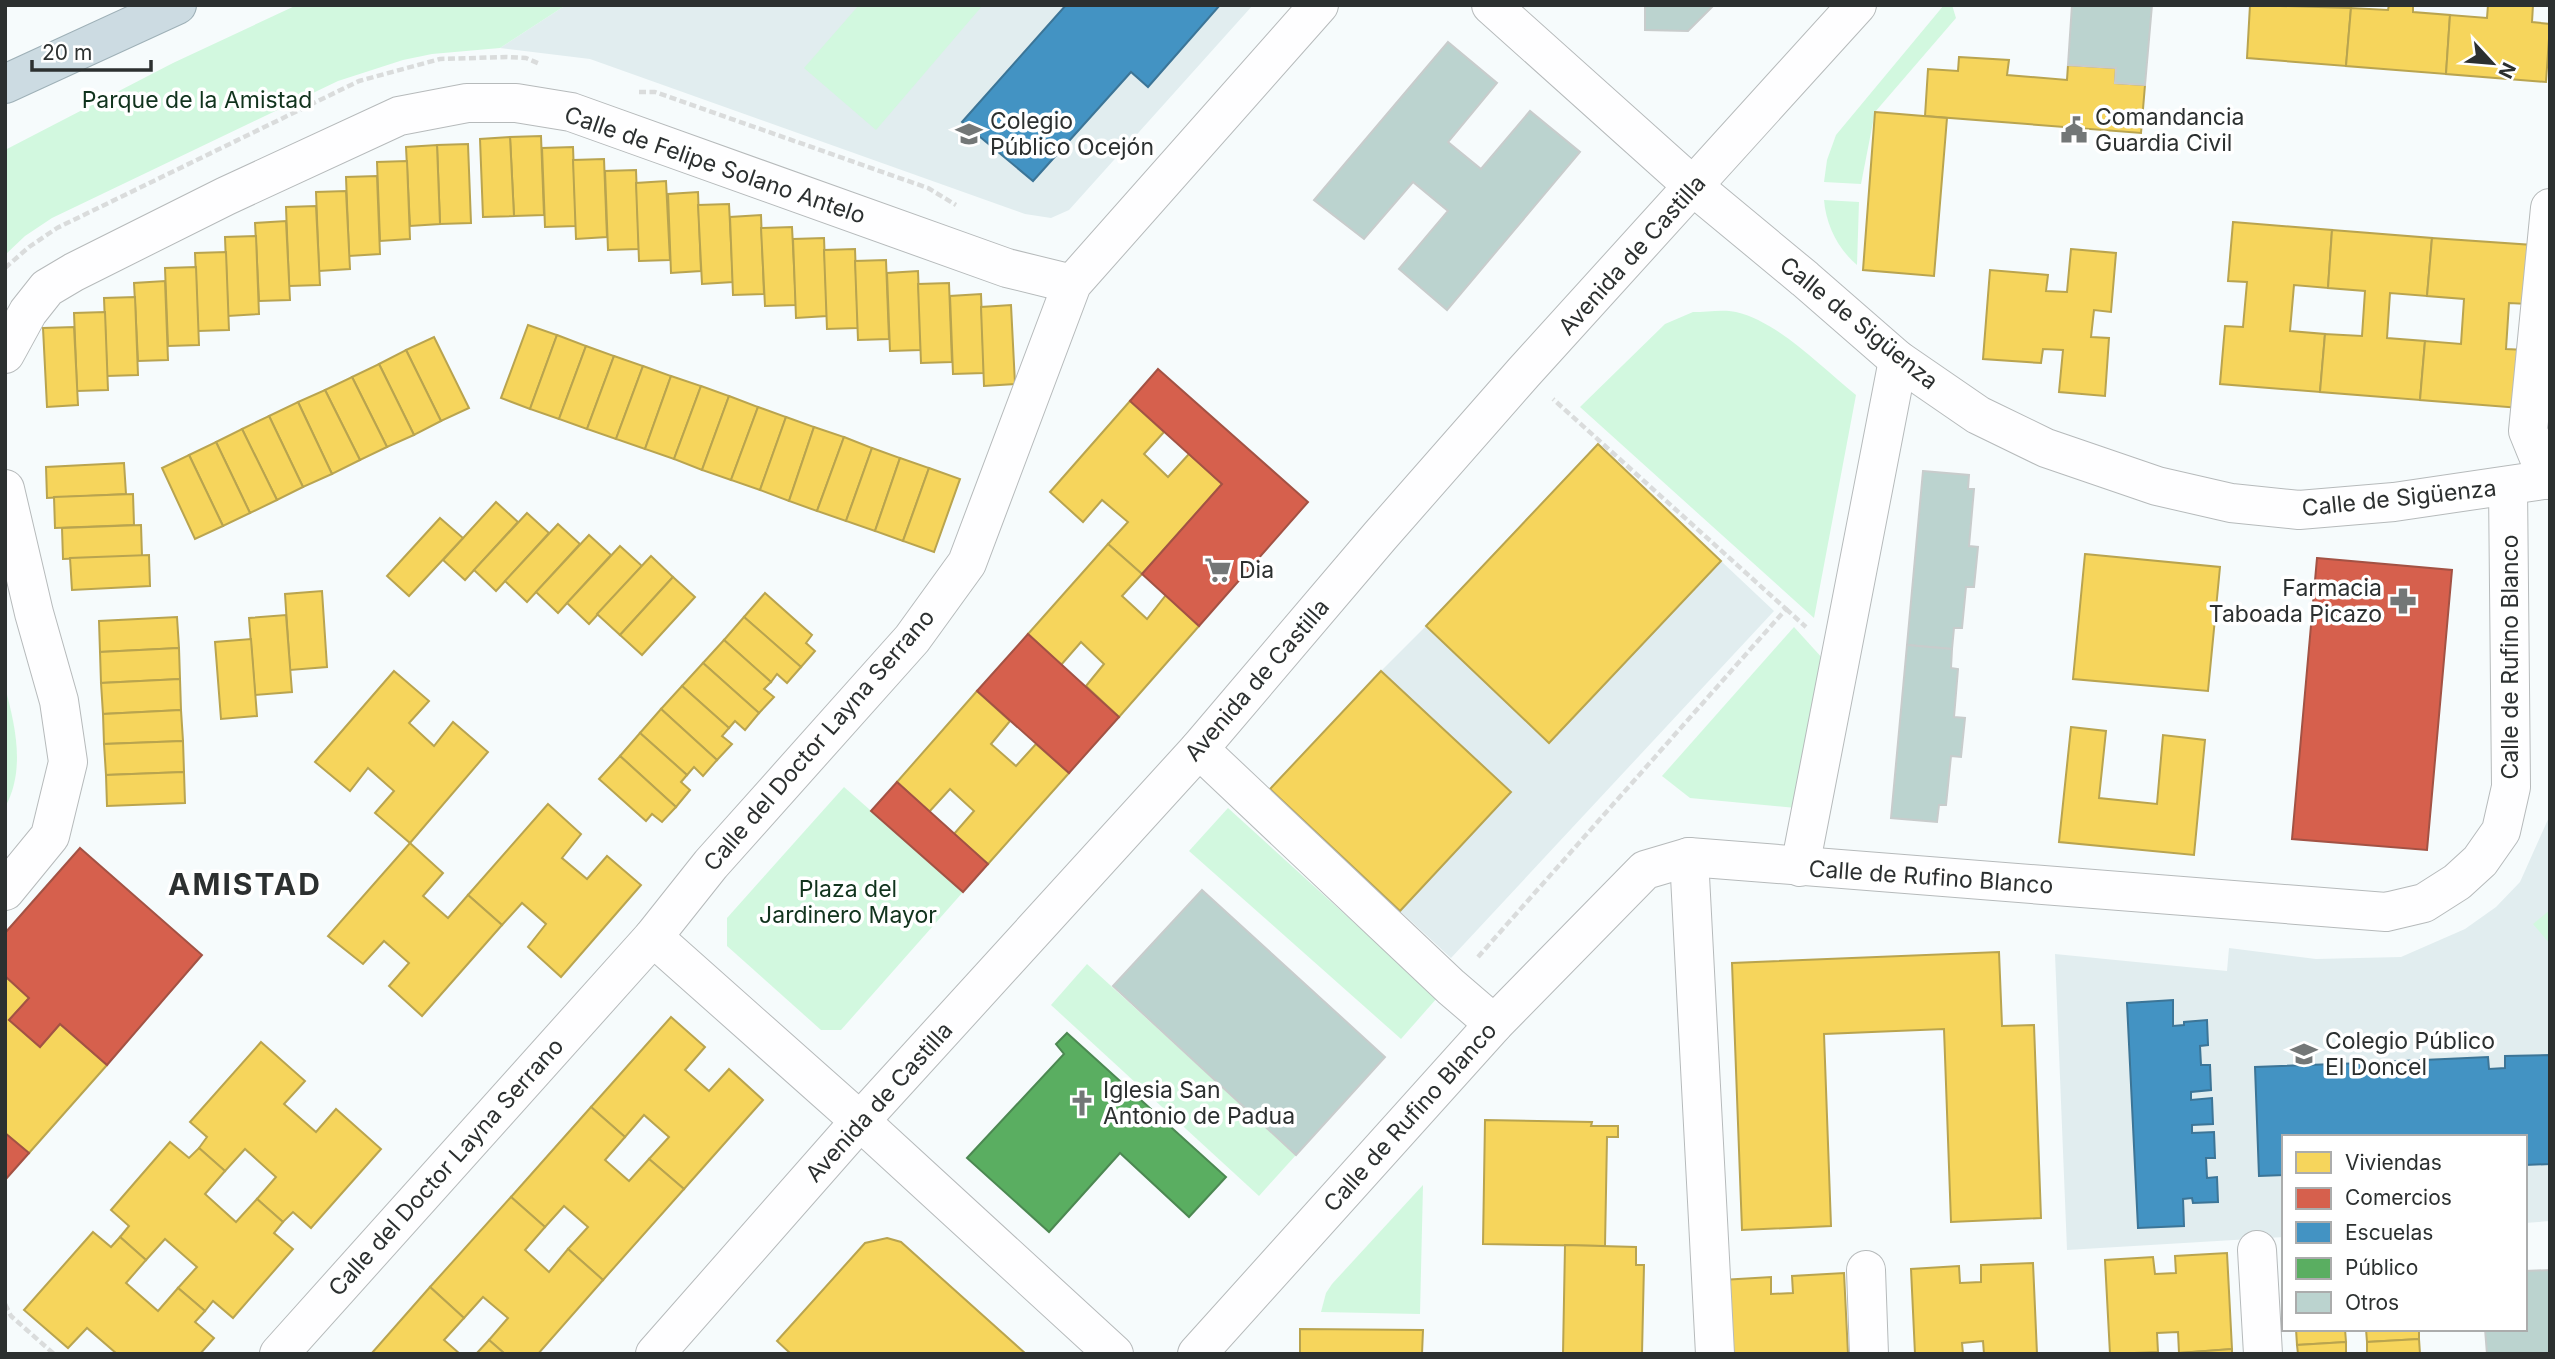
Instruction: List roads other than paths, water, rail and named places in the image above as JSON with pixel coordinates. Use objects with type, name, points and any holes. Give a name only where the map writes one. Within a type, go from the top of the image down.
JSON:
[{"type":"highway","points":[[5,84],[177,5]]},
{"type":"street","name":"Calle del Doctor Layna Serrano","points":[[279,1354],[653,937],[711,864],[912,639],[967,563],[1072,284],[1319,5]]},
{"type":"street","name":"Calle de Sigüenza","points":[[1491,5],[1694,187],[1898,360],[1978,415],[2046,448],[2157,486],[2231,503],[2299,510],[2394,502],[2549,479],[2528,431],[2550,208]]},
{"type":"street","name":"Avenida de Castilla","points":[[655,1354],[860,1121],[1199,748],[1524,372],[1857,5]]},
{"type":"street","name":"Calle de Felipe Solano Antelo","points":[[5,354],[28,312],[47,288],[74,272],[226,196],[398,116],[467,103],[516,103],[571,112],[1007,268],[1072,284]]},
{"type":"street","points":[[1800,867],[1898,360]]},
{"type":"street","name":"Calle de Rufino Blanco","points":[[1197,1354],[1494,1024],[1645,870],[1689,857],[2386,912],[2424,903],[2458,882],[2480,861],[2501,831],[2511,787],[2508,486]]},
{"type":"street","points":[[5,489],[34,613],[59,701],[68,762],[50,836],[5,891]]},
{"type":"street","points":[[1199,748],[1451,987],[1494,1024]]},
{"type":"street","points":[[1689,857],[1715,1354]]},
{"type":"street","points":[[653,937],[860,1121],[1114,1354]]},
{"type":"street","points":[[2258,1250],[2263,1354]]},
{"type":"street","points":[[1866,1270],[1870,1354]]},
{"type":"place","name":"Comandancia Guardia Civil","points":[[2074,130]]},
{"type":"place","name":"Colegio Público Ocejón","points":[[969,134]]},
{"type":"place","name":"Dia","points":[[1218,570]]},
{"type":"place","name":"Farmacia Taboada Picazo","points":[[2403,601]]},
{"type":"place","name":"Colegio Público El Doncel","points":[[2304,1054]]},
{"type":"place","name":"Iglesia San Antonio de Padua","points":[[1082,1103]]},
{"type":"district","name":"AMISTAD","points":[[245,884]]},
{"type":"park label","name":"Parque de la Amistad","points":[[197,100]]},
{"type":"park label","name":"Plaza del Jardinero Mayor","points":[[848,902]]}]
